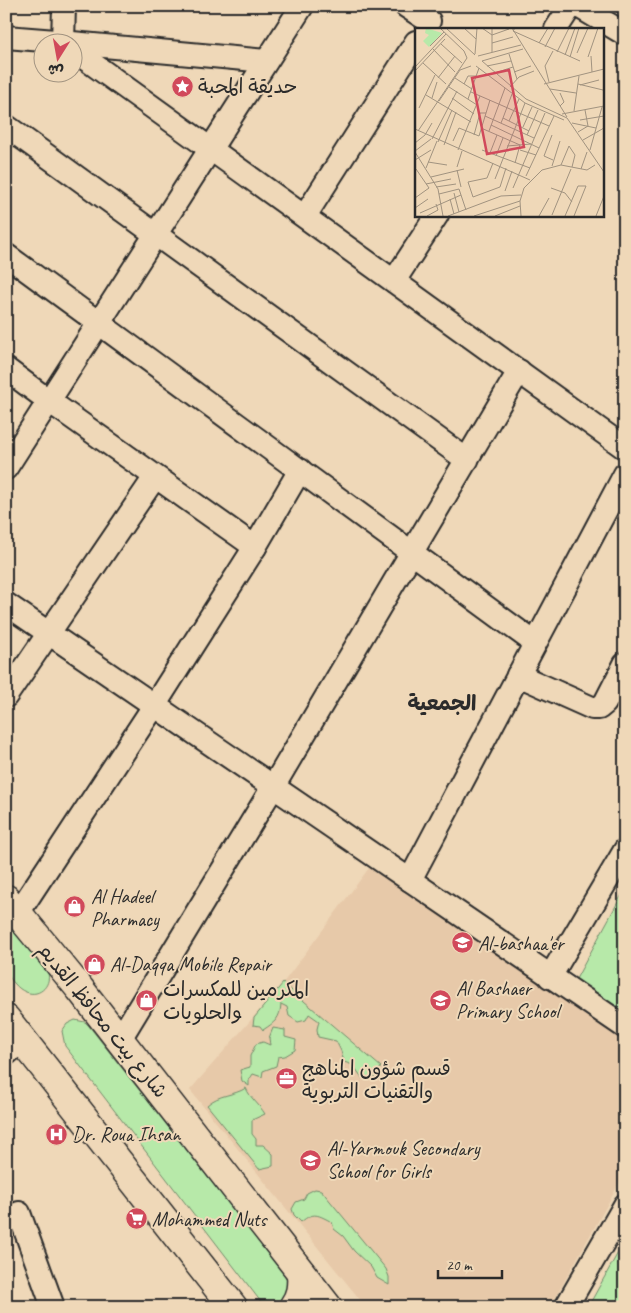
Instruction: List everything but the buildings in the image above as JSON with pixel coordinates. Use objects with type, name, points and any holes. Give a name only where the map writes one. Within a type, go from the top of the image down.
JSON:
[{"type":"main road","name":"شارع بيت محافظ القديم","points":[[12,906],[120,1039],[328,1307]]},
{"type":"main road","points":[[6,1019],[15,1047],[233,1307]]},
{"type":"main road","points":[[293,1307],[300,1296],[301,1273]]},
{"type":"street","points":[[63,32],[64,6]]},
{"type":"street","points":[[6,468],[302,6]]},
{"type":"street","points":[[406,6],[431,19]]},
{"type":"street","points":[[557,28],[571,6]]},
{"type":"street","points":[[578,6],[625,34]]},
{"type":"street","points":[[6,36],[32,39]]},
{"type":"street","points":[[82,44],[266,62]]},
{"type":"street","points":[[304,216],[415,44]]},
{"type":"street","points":[[82,56],[625,448]]},
{"type":"street","points":[[6,126],[467,460]]},
{"type":"street","points":[[394,281],[436,216]]},
{"type":"street","points":[[6,255],[535,643]]},
{"type":"street","points":[[6,369],[255,547]]},
{"type":"street","points":[[120,1039],[273,787],[520,371]]},
{"type":"street","points":[[12,906],[154,706],[255,547],[300,470]]},
{"type":"street","points":[[410,880],[625,474]]},
{"type":"street","points":[[6,696],[50,634],[155,477]]},
{"type":"street","points":[[6,604],[625,1027]]},
{"type":"street","points":[[518,675],[592,708],[599,708],[605,703],[625,664]]},
{"type":"street","points":[[550,976],[625,850]]},
{"type":"street","points":[[566,1307],[625,1204]]},
{"type":"street","points":[[19,1213],[53,1307]]},
{"type":"shaded area","points":[[369,868],[625,1038],[625,1173],[550,1307],[366,1307],[190,1090],[283,983]]},
{"type":"green space","points":[[625,889],[625,1014],[576,979]]},
{"type":"green space","points":[[6,921],[47,970],[47,985],[36,993],[20,989],[6,973]]},
{"type":"green space","points":[[283,983],[381,1067],[374,1078],[363,1079],[353,1065],[344,1062],[336,1041],[318,1037],[319,1021],[309,1014],[306,1020],[298,1022],[289,1016],[287,1007],[281,1004],[278,1017],[271,1025],[263,1030],[260,1026],[253,1025],[254,1018]]},
{"type":"green space","points":[[75,1020],[85,1022],[89,1026],[286,1277],[289,1283],[281,1306],[270,1307],[261,1302],[65,1046],[62,1031],[67,1024]]},
{"type":"green space","points":[[273,1028],[285,1030],[285,1037],[296,1040],[295,1050],[285,1056],[278,1057],[276,1066],[263,1071],[262,1077],[253,1074],[249,1080],[249,1086],[242,1081],[240,1070],[250,1067],[250,1056],[256,1044],[263,1042],[270,1045],[269,1038]]},
{"type":"green space","points":[[246,1088],[265,1114],[252,1120],[252,1134],[256,1139],[256,1145],[263,1145],[273,1154],[273,1166],[259,1169],[207,1105],[216,1099]]},
{"type":"green space","points":[[315,1189],[321,1190],[386,1269],[389,1285],[377,1278],[371,1267],[354,1251],[343,1236],[334,1229],[332,1222],[323,1217],[313,1215],[301,1222],[294,1215],[292,1209],[296,1202],[304,1199],[307,1193]]},
{"type":"green space","points":[[625,1240],[625,1307],[588,1307]]},
{"type":"place","name":"حديقة المحبة","points":[[182,86]]},
{"type":"place","name":"Al Hadeel Pharmacy","points":[[75,907]]},
{"type":"place","name":"Al-bashaa'er","points":[[462,943]]},
{"type":"place","name":"Al-Daqqa Mobile Repair","points":[[94,964]]},
{"type":"place","name":"Al Bashaer Primary School","points":[[440,1000]]},
{"type":"place","name":"المكرمين للمكسرات والحلويات","points":[[147,1001]]},
{"type":"place","name":"قسم شؤون المناهج والتقنيات التربوية","points":[[286,1079]]},
{"type":"place","name":"Dr. Roua Ihsan","points":[[56,1134]]},
{"type":"place","name":"Al-Yarmouk Secondary School for Girls","points":[[311,1160]]},
{"type":"place","name":"Mohammed Nuts","points":[[136,1219]]},
{"type":"district","name":"الجمعية","points":[[442,703]]}]
